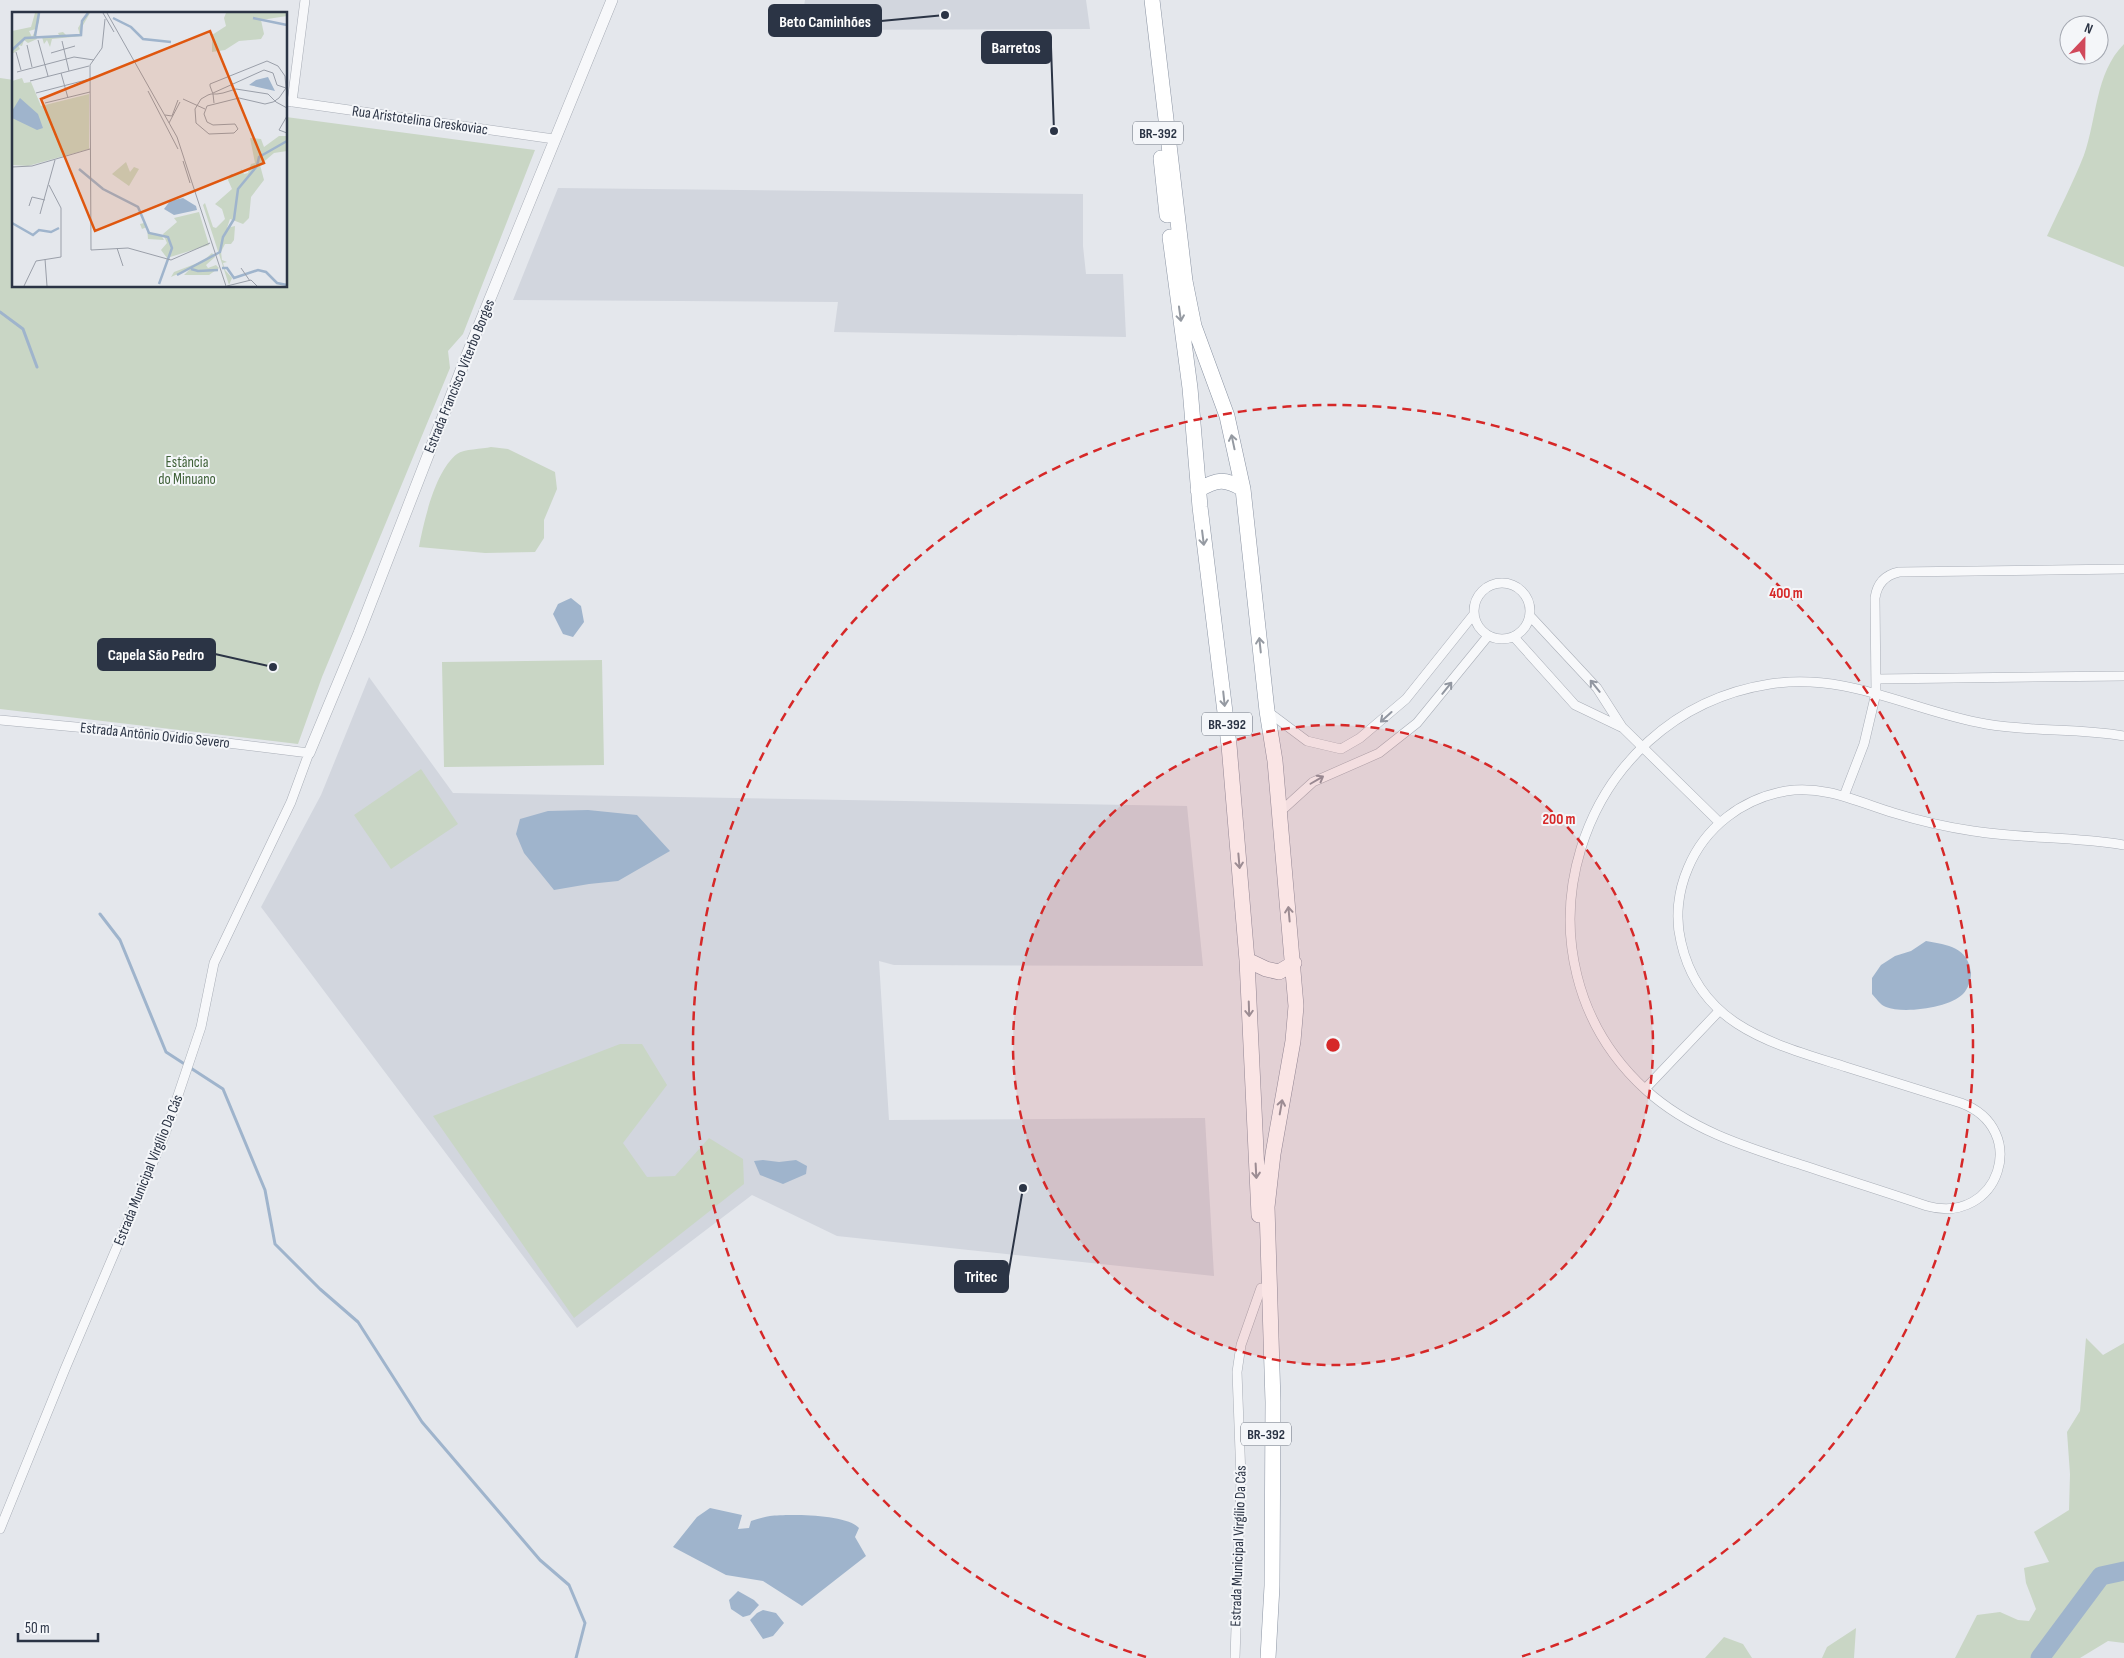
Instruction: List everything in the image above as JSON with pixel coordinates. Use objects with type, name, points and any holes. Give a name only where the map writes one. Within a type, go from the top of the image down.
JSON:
[{"type":"highway","name":"BR-392","points":[[1143,0],[1173,266],[1190,388],[1198,490],[1228,736],[1247,960],[1261,1288],[1266,1489],[1262,1658]]},
{"type":"highway","name":"BR-392","points":[[1152,0],[1186,281],[1194,326],[1227,416],[1243,489],[1267,711],[1275,761],[1294,963],[1296,1006],[1293,1041],[1273,1154],[1267,1208],[1273,1402],[1272,1586],[1268,1658]]},
{"type":"highway","points":[[1198,490],[1212,482],[1223,481],[1243,489]]},
{"type":"highway","points":[[1247,960],[1266,970],[1280,972],[1294,963]]},
{"type":"street","points":[[289,101],[305,0]]},
{"type":"street","name":"Estrada Francisco Viterbo Borges","points":[[309,753],[359,633],[467,354],[612,0]]},
{"type":"street","name":"Rua Aristotelina Greskoviac","points":[[289,101],[554,139]]},
{"type":"street","points":[[1844,796],[1864,744],[1876,693],[1876,593],[1882,580],[1893,574],[2124,569]]},
{"type":"street","points":[[1503,583],[1510,584],[1521,591],[1529,603],[1530,616],[1524,628],[1514,637],[1500,640],[1488,636],[1478,626],[1474,614],[1476,600],[1490,586],[1503,583]]},
{"type":"street","points":[[1267,711],[1307,741],[1341,749],[1360,738],[1406,699],[1474,614]]},
{"type":"street","points":[[1530,616],[1597,688],[1622,727],[1718,822]]},
{"type":"street","points":[[1280,812],[1313,782],[1379,753],[1417,723],[1488,636]]},
{"type":"street","points":[[1514,637],[1574,705],[1622,727]]},
{"type":"street","points":[[1877,678],[2124,676]]},
{"type":"street","points":[[2124,736],[1990,725],[1926,710],[1851,686],[1815,682],[1770,684],[1718,698],[1671,724],[1642,748],[1630,759],[1599,803],[1579,852],[1573,877],[1570,929],[1578,980],[1598,1028],[1611,1050],[1645,1089],[1665,1106],[1687,1120],[1732,1142],[1936,1209],[1955,1209],[1972,1203],[1987,1192],[1997,1176],[2000,1158],[1998,1140],[1991,1124],[1978,1111],[1962,1103],[1778,1045],[1741,1027],[1719,1010],[1709,1000],[1693,977],[1683,951],[1678,924],[1680,896],[1688,868],[1702,843],[1718,822],[1745,805],[1772,794],[1801,790],[1830,792],[1895,813],[1973,831],[2031,838],[2081,839],[2124,845]]},
{"type":"street","name":"Estrada Antônio Ovidio Severo","points":[[0,720],[162,735],[309,753]]},
{"type":"street","name":"Estrada Municipal Virgílio Da Cás","points":[[0,1529],[165,1134],[201,1027],[214,963],[291,802],[309,753]]},
{"type":"street","points":[[1645,1089],[1719,1010]]},
{"type":"street","name":"Estrada Municipal Virgílio Da Cás","points":[[1235,1658],[1242,1478],[1237,1372],[1241,1345],[1261,1288]]},
{"type":"shaded area","points":[[805,0],[1086,0],[1090,29],[800,30]]},
{"type":"shaded area","points":[[558,188],[1083,194],[1083,246],[1086,274],[1123,274],[1126,337],[834,332],[838,302],[513,300]]},
{"type":"shaded area","points":[[369,677],[453,793],[1187,806],[1203,966],[894,965],[879,961],[889,1120],[1205,1118],[1214,1276],[837,1236],[752,1195],[577,1328],[261,907],[321,795]]},
{"type":"green space","points":[[2124,44],[2124,267],[2047,236],[2084,155],[2107,69],[2114,56]]},
{"type":"green space","name":"Estância do Minuano","points":[[0,78],[12,80],[12,288],[288,288],[288,117],[535,150],[463,334],[448,351],[450,368],[322,677],[298,744],[0,709]]},
{"type":"green space","points":[[491,447],[508,449],[555,472],[557,489],[544,520],[544,538],[535,552],[485,553],[419,547],[432,497],[442,472],[449,462],[460,452]]},
{"type":"green space","points":[[602,660],[604,765],[444,767],[442,662]]},
{"type":"green space","points":[[421,769],[458,824],[391,869],[354,815]]},
{"type":"green space","points":[[620,1044],[642,1044],[667,1085],[623,1143],[647,1177],[675,1176],[709,1138],[743,1159],[744,1184],[574,1318],[433,1116]]},
{"type":"green space","points":[[2086,1338],[2103,1355],[2124,1343],[2124,1643],[2108,1641],[2080,1658],[1955,1658],[1977,1615],[2000,1612],[2018,1620],[2029,1621],[2036,1609],[2026,1583],[2024,1568],[2049,1562],[2034,1532],[2069,1510],[2070,1474],[2067,1432],[2080,1411]]},
{"type":"green space","points":[[1856,1628],[1854,1658],[1822,1658],[1827,1647]]},
{"type":"green space","points":[[1724,1637],[1743,1644],[1752,1658],[1705,1658]]},
{"type":"water","points":[[571,598],[581,606],[584,622],[573,637],[563,634],[553,614],[558,604]]},
{"type":"water","points":[[588,810],[637,815],[670,851],[618,881],[554,890],[524,853],[516,834],[520,819],[548,811]]},
{"type":"water","points":[[1926,941],[1949,946],[1956,949],[1966,958],[1971,973],[1966,990],[1956,999],[1937,1006],[1903,1010],[1884,1006],[1872,994],[1872,978],[1881,965],[1895,956],[1911,951]]},
{"type":"water","points":[[796,1160],[807,1166],[806,1174],[783,1184],[760,1175],[754,1161],[779,1162]]},
{"type":"water","points":[[710,1508],[742,1515],[738,1529],[749,1528],[751,1521],[770,1516],[817,1516],[853,1523],[859,1528],[855,1537],[866,1556],[802,1606],[763,1581],[726,1575],[673,1547],[697,1517]]},
{"type":"water","points":[[738,1591],[759,1605],[750,1615],[743,1617],[731,1609],[729,1600]]},
{"type":"water","points":[[763,1610],[776,1613],[784,1623],[773,1636],[763,1639],[750,1620]]},
{"type":"waterway","points":[[0,312],[23,329],[37,367]]},
{"type":"waterway","points":[[100,914],[120,940],[166,1052],[223,1089],[265,1190],[275,1244],[320,1289],[358,1322],[422,1422],[540,1560],[569,1585],[585,1623],[576,1658]]},
{"type":"waterway","points":[[2040,1658],[2101,1576],[2124,1571]]},
{"type":"place","name":"Beto Caminhões","points":[[945,15]]},
{"type":"place","name":"Barretos","points":[[1054,131]]},
{"type":"place","name":"Capela São Pedro","points":[[273,667]]},
{"type":"place","name":"Tritec","points":[[1023,1188]]}]
